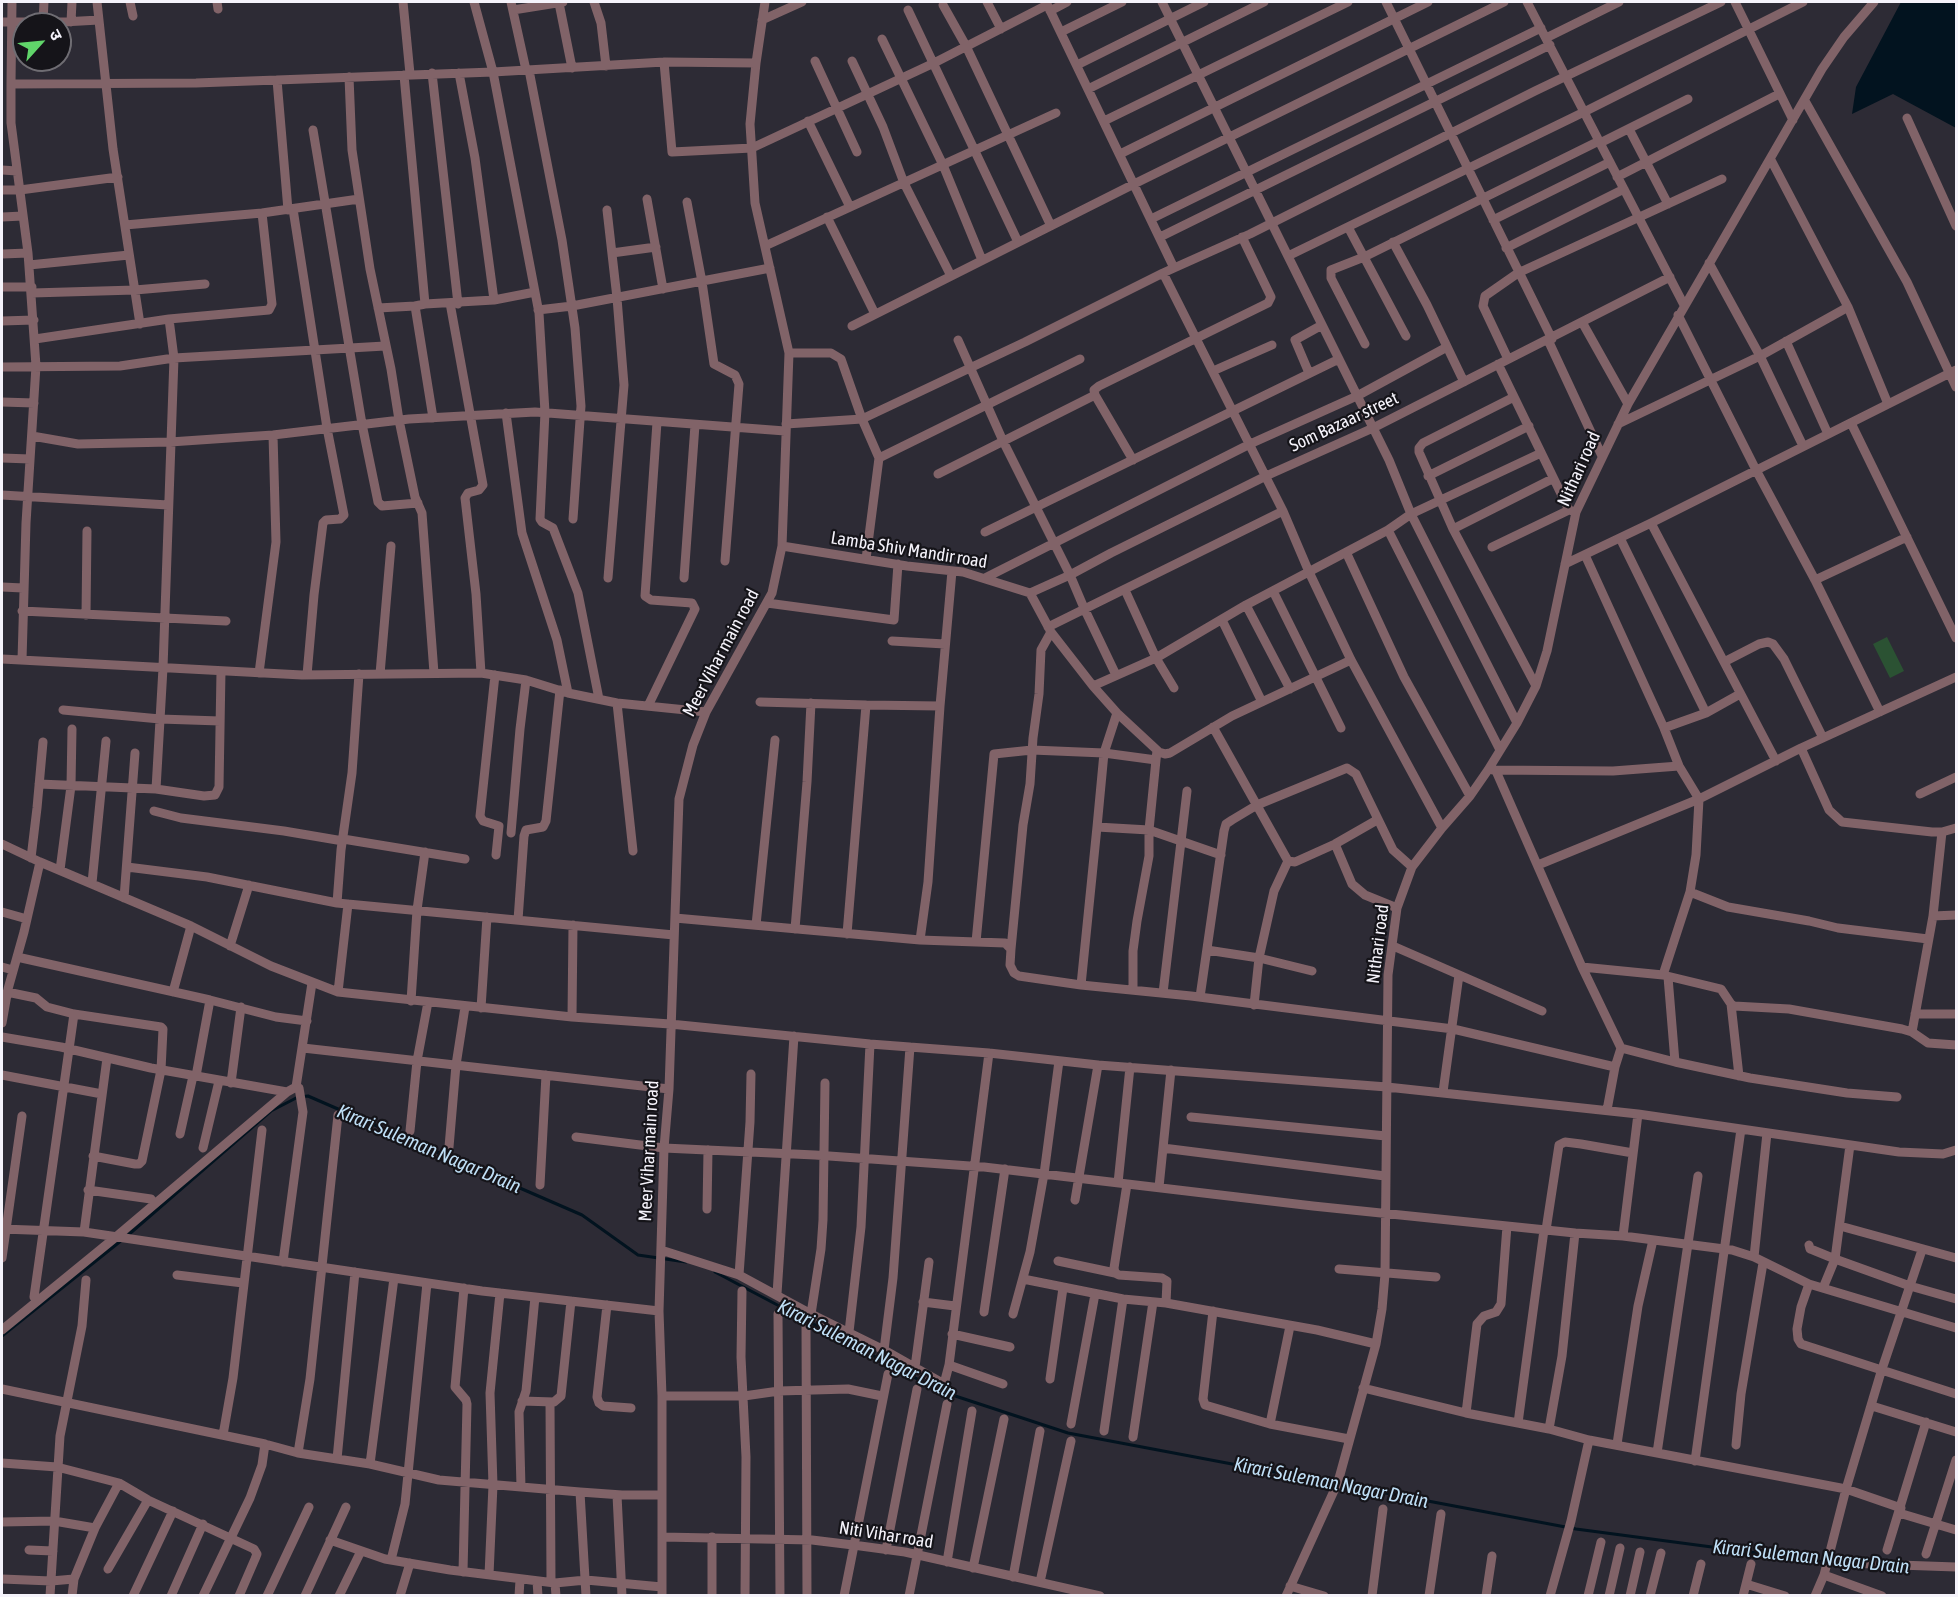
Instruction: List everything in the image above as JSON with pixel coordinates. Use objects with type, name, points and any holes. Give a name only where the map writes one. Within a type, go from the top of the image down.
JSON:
[{"type":"street","points":[[12,2],[6,22],[12,132],[32,290],[36,366],[27,496],[22,660]]},
{"type":"street","points":[[97,2],[105,84],[140,324]]},
{"type":"street","points":[[130,2],[132,16]]},
{"type":"street","points":[[403,2],[425,304]]},
{"type":"street","points":[[474,2],[493,72],[538,310],[545,412],[540,519],[553,528],[578,593],[599,699]]},
{"type":"street","points":[[572,68],[561,2],[512,5],[562,240],[575,328],[580,416],[573,519]]},
{"type":"street","points":[[594,2],[601,23],[606,66]]},
{"type":"street","name":"Meer Vihar main road","points":[[659,1311],[664,1148],[669,1089],[681,787],[693,745],[706,712],[772,593],[782,546],[789,353],[755,203],[750,124],[765,2]]},
{"type":"street","points":[[762,20],[802,2]]},
{"type":"street","points":[[987,2],[1000,28]]},
{"type":"street","points":[[664,62],[672,152],[752,148],[934,63],[1000,28],[1048,6],[1067,2]]},
{"type":"street","points":[[1061,32],[1122,2]]},
{"type":"street","points":[[1162,2],[1389,460],[1411,514],[1517,723]]},
{"type":"street","points":[[1077,65],[1204,2]]},
{"type":"street","points":[[1088,89],[1264,2]]},
{"type":"street","points":[[1104,121],[1348,2]]},
{"type":"street","points":[[1386,2],[1452,133],[1550,339],[1602,456]]},
{"type":"street","points":[[1120,154],[1428,2]]},
{"type":"street","points":[[852,326],[1504,2]]},
{"type":"street","points":[[1528,2],[1684,305]]},
{"type":"street","points":[[1160,237],[1256,192],[1436,101],[1619,2]]},
{"type":"street","points":[[32,435],[78,444],[170,442],[273,435],[399,420],[545,412],[735,427],[785,427],[862,420],[1163,273],[1272,223],[1721,2]]},
{"type":"street","points":[[1735,2],[1793,120]]},
{"type":"street","points":[[1288,256],[1469,169],[1803,2]]},
{"type":"street","name":"Nithari road","points":[[1288,1591],[1337,1486],[1376,1344],[1385,1274],[1388,975],[1397,908],[1412,867],[1492,770],[1500,750],[1536,686],[1547,651],[1565,564],[1572,511],[1628,404],[1822,69],[1874,2]]},
{"type":"street","points":[[944,5],[966,46],[1051,226]]},
{"type":"street","points":[[1048,6],[1174,268]]},
{"type":"street","points":[[908,10],[1018,242]]},
{"type":"street","points":[[72,22],[99,20]]},
{"type":"street","points":[[1151,219],[1541,28]]},
{"type":"street","points":[[882,39],[943,165],[982,260]]},
{"type":"street","points":[[815,61],[857,152]]},
{"type":"street","points":[[852,61],[883,126],[904,183],[951,276]]},
{"type":"street","points":[[11,84],[196,83],[493,72],[664,62],[756,63]]},
{"type":"street","points":[[459,73],[475,158],[494,300]]},
{"type":"street","points":[[432,74],[454,303],[483,485],[479,490],[468,493],[465,498],[476,594],[481,673]]},
{"type":"street","points":[[349,77],[352,150],[359,199],[399,420],[422,513],[434,673]]},
{"type":"street","points":[[277,80],[290,209],[344,515],[340,519],[326,520],[323,523],[307,675]]},
{"type":"street","points":[[1617,177],[1779,94]]},
{"type":"street","points":[[1365,344],[1330,274],[1334,269],[1364,257],[1482,197],[1688,99]]},
{"type":"street","points":[[1805,101],[1907,282],[1953,372],[1956,387]]},
{"type":"street","points":[[765,246],[1056,113]]},
{"type":"street","points":[[1907,118],[1956,226]]},
{"type":"street","points":[[808,121],[850,207]]},
{"type":"street","points":[[1629,129],[1668,204]]},
{"type":"street","points":[[313,130],[362,424],[379,505],[418,503]]},
{"type":"street","points":[[2,132],[12,132]]},
{"type":"street","points":[[1771,160],[1848,307],[1888,404]]},
{"type":"street","points":[[1493,220],[1610,162]]},
{"type":"street","points":[[2,170],[17,171]]},
{"type":"street","points":[[2,190],[20,190],[118,177]]},
{"type":"street","points":[[1508,359],[1482,302],[1485,296],[1518,273],[1722,179]]},
{"type":"street","points":[[1506,248],[1624,189]]},
{"type":"street","points":[[647,198],[663,289]]},
{"type":"street","points":[[125,225],[262,213],[359,199]]},
{"type":"street","points":[[687,202],[714,364],[735,375],[738,380],[728,545],[725,561]]},
{"type":"street","points":[[607,210],[624,385],[608,578]]},
{"type":"street","points":[[35,339],[169,319],[269,310],[272,304],[262,213]]},
{"type":"street","points":[[2,217],[23,216]]},
{"type":"street","points":[[826,217],[875,314]]},
{"type":"street","points":[[1348,227],[1406,336]]},
{"type":"street","points":[[1133,460],[1094,390],[1271,301],[1242,237]]},
{"type":"street","points":[[1393,242],[1464,382]]},
{"type":"street","points":[[612,253],[656,247]]},
{"type":"street","points":[[2,254],[28,253]]},
{"type":"street","points":[[29,265],[129,255]]},
{"type":"street","points":[[1709,263],[1760,356],[1803,446]]},
{"type":"street","points":[[538,310],[617,298],[770,268]]},
{"type":"street","points":[[1163,273],[1266,476],[1351,660],[1442,828]]},
{"type":"street","name":"Som Bazaar street","points":[[1030,593],[1266,476],[1373,428],[1670,277]]},
{"type":"street","points":[[2,287],[32,290],[135,290],[205,284]]},
{"type":"street","points":[[378,308],[494,300],[535,292]]},
{"type":"street","points":[[415,306],[433,418]]},
{"type":"street","points":[[1618,424],[1760,356],[1848,307]]},
{"type":"street","points":[[1678,315],[1756,470],[1815,580],[1880,712]]},
{"type":"street","points":[[156,789],[163,668],[174,358],[169,319]]},
{"type":"street","points":[[2,321],[34,320]]},
{"type":"street","points":[[1582,322],[1628,404]]},
{"type":"street","points":[[1309,373],[1295,340],[1322,325]]},
{"type":"street","points":[[958,340],[1116,675]]},
{"type":"street","points":[[1786,341],[1828,434]]},
{"type":"street","points":[[1213,371],[1272,345]]},
{"type":"street","points":[[2,367],[120,366],[174,358],[386,346]]},
{"type":"street","points":[[985,578],[1250,444],[1357,396],[1447,347]]},
{"type":"street","points":[[789,353],[836,355],[843,363],[862,420],[879,458],[866,559]]},
{"type":"street","points":[[879,458],[1080,359]]},
{"type":"street","points":[[985,532],[1339,359]]},
{"type":"street","points":[[1492,547],[1572,511],[1552,479],[1498,364]]},
{"type":"street","points":[[1565,564],[1652,523],[1953,372]]},
{"type":"street","points":[[938,474],[1095,395]]},
{"type":"street","points":[[1514,397],[1423,443],[1419,452],[1453,529],[1536,686]]},
{"type":"street","points":[[2,402],[33,403]]},
{"type":"street","points":[[506,413],[522,533],[557,640],[564,691],[546,821],[543,827],[526,830],[524,836],[518,920]]},
{"type":"street","points":[[648,706],[695,609],[692,603],[651,600],[645,596],[657,422]]},
{"type":"street","points":[[1851,423],[1956,638]]},
{"type":"street","points":[[684,578],[695,425]]},
{"type":"street","points":[[1428,476],[1529,426]]},
{"type":"street","points":[[259,673],[276,542],[273,435]]},
{"type":"street","points":[[1093,686],[1156,658],[1246,605],[1388,530],[1411,514],[1541,453]]},
{"type":"street","points":[[2,458],[30,459]]},
{"type":"street","points":[[1453,529],[1552,479]]},
{"type":"street","points":[[2,495],[168,505]]},
{"type":"street","points":[[1283,511],[1084,609],[1050,629],[1041,650],[1030,784],[1023,825],[1011,949],[1010,965],[1014,973],[1018,976],[1081,985],[1285,1007],[1453,1029],[1615,1067]]},
{"type":"street","points":[[1652,523],[1776,761]]},
{"type":"street","points":[[1388,530],[1500,750]]},
{"type":"street","points":[[86,615],[87,531]]},
{"type":"street","points":[[1815,580],[1907,537]]},
{"type":"street","points":[[1620,538],[1706,713]]},
{"type":"street","points":[[380,674],[391,546]]},
{"type":"street","name":"Lamba Shiv Mandir road","points":[[782,546],[952,571],[985,578],[1030,593]]},
{"type":"street","points":[[1346,552],[1404,677],[1470,796]]},
{"type":"street","points":[[1585,555],[1679,766],[1700,799],[1696,855],[1690,892],[1665,976],[1675,1062]]},
{"type":"street","points":[[767,603],[894,620],[898,564]]},
{"type":"street","points":[[920,940],[928,882],[952,571]]},
{"type":"street","points":[[2,587],[23,588]]},
{"type":"street","points":[[1125,590],[1156,658],[1174,688]]},
{"type":"street","points":[[1273,591],[1314,678],[1341,728]]},
{"type":"street","points":[[1030,593],[1050,629],[1093,686],[1117,713],[1157,750],[1165,754],[1262,702],[1351,660]]},
{"type":"street","points":[[1246,605],[1290,689]]},
{"type":"street","points":[[22,611],[226,621]]},
{"type":"street","points":[[1222,620],[1262,702]]},
{"type":"street","points":[[892,640],[945,644]]},
{"type":"street","points":[[1724,662],[1759,644],[1768,642],[1773,644],[1784,659],[1822,738]]},
{"type":"street","points":[[2,659],[307,675],[481,673],[526,680],[617,703],[706,712]]},
{"type":"street","points":[[39,784],[102,789],[156,789],[204,796],[215,795],[217,792],[221,671]]},
{"type":"street","points":[[337,903],[352,773],[359,674]]},
{"type":"street","points":[[495,675],[480,816],[483,821],[499,826],[496,855]]},
{"type":"street","points":[[1538,865],[1700,799],[1801,748],[1956,677]]},
{"type":"street","points":[[510,833],[526,680]]},
{"type":"street","points":[[1664,728],[1706,713],[1740,694]]},
{"type":"street","points":[[760,702],[940,706]]},
{"type":"street","points":[[617,703],[633,851]]},
{"type":"street","points":[[795,929],[809,761],[811,703]]},
{"type":"street","points":[[847,933],[866,705]]},
{"type":"street","points":[[63,710],[160,720],[220,721]]},
{"type":"street","points":[[1081,985],[1104,753],[1117,713]]},
{"type":"street","points":[[1213,727],[1288,861]]},
{"type":"street","points":[[60,870],[71,786],[72,729]]},
{"type":"street","points":[[756,925],[775,740]]},
{"type":"street","points":[[92,883],[106,741]]},
{"type":"street","points":[[2,1023],[3,1008],[27,919],[35,860],[42,742]]},
{"type":"street","points":[[1801,748],[1829,810],[1842,822],[1942,832],[1956,828]]},
{"type":"street","points":[[976,942],[993,758],[997,753],[1032,750],[1104,753],[1156,760]]},
{"type":"street","points":[[1133,990],[1133,951],[1149,856],[1149,830],[1157,750]]},
{"type":"street","points":[[124,898],[135,753]]},
{"type":"street","points":[[1607,1110],[1615,1067],[1622,1048],[1582,967],[1538,865],[1492,770],[1613,771],[1679,766]]},
{"type":"street","points":[[1200,997],[1226,824],[1232,819],[1347,768],[1356,774],[1393,850],[1412,867]]},
{"type":"street","points":[[1920,794],[1956,777]]},
{"type":"street","points":[[1163,993],[1187,791]]},
{"type":"street","points":[[154,811],[181,818],[465,858]]},
{"type":"street","points":[[1288,861],[1295,862],[1335,844],[1377,820]]},
{"type":"street","points":[[1097,827],[1149,830],[1221,855]]},
{"type":"street","points":[[1912,1032],[1933,916],[1942,832]]},
{"type":"street","points":[[2,844],[191,926],[271,966],[338,992],[465,1007],[989,1053],[1098,1065],[1443,1092],[1638,1114],[1919,1154],[1943,1154],[1956,1150]]},
{"type":"street","points":[[1335,844],[1352,884],[1365,895],[1397,908]]},
{"type":"street","points":[[411,1001],[417,910],[425,852]]},
{"type":"street","points":[[1254,1005],[1260,958],[1274,891],[1288,861]]},
{"type":"street","points":[[127,867],[207,877],[337,903],[674,934]]},
{"type":"street","points":[[230,946],[249,885]]},
{"type":"street","points":[[1690,892],[1728,907],[1838,928],[1928,939]]},
{"type":"street","points":[[338,992],[348,904]]},
{"type":"street","points":[[2,912],[27,919]]},
{"type":"street","points":[[1933,916],[1956,915]]},
{"type":"street","points":[[481,1008],[487,917]]},
{"type":"street","points":[[675,918],[920,940],[1005,943],[1011,949]]},
{"type":"street","points":[[572,1017],[573,925]]},
{"type":"street","points":[[173,992],[191,926]]},
{"type":"street","points":[[1393,946],[1542,1011]]},
{"type":"street","points":[[1207,950],[1260,958],[1312,971]]},
{"type":"street","points":[[17,957],[241,1007],[276,1017],[307,1021]]},
{"type":"street","points":[[2,967],[13,970]]},
{"type":"street","points":[[1582,967],[1665,976],[1721,989],[1731,1004],[1739,1076]]},
{"type":"street","points":[[1443,1092],[1460,975]]},
{"type":"street","points":[[2,1330],[123,1237],[287,1092],[296,1087],[312,983]]},
{"type":"street","points":[[8,992],[36,998],[47,1007],[74,1014],[161,1027],[164,1032],[161,1070],[140,1164],[93,1156]]},
{"type":"street","points":[[180,1134],[210,1000]]},
{"type":"street","points":[[410,1131],[417,1061],[428,1002]]},
{"type":"street","points":[[1731,1004],[1790,1009],[1912,1032],[1928,1043],[1956,1045]]},
{"type":"street","points":[[231,1083],[241,1007]]},
{"type":"street","points":[[449,1147],[456,1065],[465,1007]]},
{"type":"street","points":[[34,1297],[74,1014]]},
{"type":"street","points":[[1915,1014],[1956,1014]]},
{"type":"street","points":[[777,1294],[794,1036]]},
{"type":"street","points":[[2,1037],[70,1049],[161,1070],[287,1092]]},
{"type":"street","points":[[849,1332],[861,1227],[870,1044]]},
{"type":"street","points":[[884,1350],[893,1278],[910,1047]]},
{"type":"street","points":[[303,1048],[669,1089]]},
{"type":"street","points":[[1622,1048],[1739,1076],[1847,1093],[1898,1097]]},
{"type":"street","points":[[661,1251],[739,1275],[884,1350],[944,1384],[949,1365],[989,1053]]},
{"type":"street","points":[[84,1232],[106,1058]]},
{"type":"street","points":[[1013,1314],[1030,1252],[1044,1174],[1059,1061]]},
{"type":"street","points":[[1075,1200],[1098,1065]]},
{"type":"street","points":[[1115,1273],[1130,1067]]},
{"type":"street","points":[[1159,1187],[1172,1070]]},
{"type":"street","points":[[739,1275],[751,1074]]},
{"type":"street","points":[[2,1075],[102,1094]]},
{"type":"street","points":[[540,1185],[546,1075]]},
{"type":"street","points":[[203,1148],[219,1081]]},
{"type":"street","points":[[812,1314],[823,1230],[825,1083]]},
{"type":"street","points":[[283,1262],[296,1173],[301,1094]]},
{"type":"street","points":[[298,1453],[310,1378],[338,1114]]},
{"type":"street","points":[[1623,1236],[1638,1114]]},
{"type":"street","points":[[2,1258],[4,1229],[22,1116]]},
{"type":"street","points":[[1191,1117],[1386,1136]]},
{"type":"street","points":[[1695,1461],[1742,1129]]},
{"type":"street","points":[[223,1435],[262,1130]]},
{"type":"street","points":[[1754,1257],[1767,1133]]},
{"type":"street","points":[[576,1137],[664,1148],[824,1155],[975,1166],[1385,1214],[1653,1240],[1725,1250],[1754,1257],[1809,1284],[1956,1328]]},
{"type":"street","points":[[1518,1423],[1558,1145],[1565,1142],[1633,1153]]},
{"type":"street","points":[[1823,1288],[1835,1259],[1850,1145]]},
{"type":"street","points":[[1163,1148],[1385,1176]]},
{"type":"street","points":[[707,1209],[708,1150]]},
{"type":"street","points":[[984,1312],[1005,1169]]},
{"type":"street","points":[[1657,1453],[1698,1176]]},
{"type":"street","points":[[88,1191],[151,1199]]},
{"type":"street","points":[[1466,1413],[1477,1324],[1484,1316],[1496,1312],[1501,1304],[1507,1226]]},
{"type":"street","points":[[1840,1226],[1956,1258]]},
{"type":"street","points":[[4,1229],[84,1232],[427,1283],[659,1311],[662,1396],[662,1591],[586,1580],[553,1582],[520,1580],[463,1572],[391,1560],[330,1540]]},
{"type":"street","points":[[1549,1429],[1562,1356],[1575,1233]]},
{"type":"street","points":[[1617,1444],[1638,1306],[1653,1240]]},
{"type":"street","points":[[1809,1245],[1810,1249],[1835,1259],[1910,1286],[1956,1299]]},
{"type":"street","points":[[1815,1596],[1827,1565],[1846,1490],[1881,1371],[1922,1250]]},
{"type":"street","points":[[1058,1261],[1119,1275],[1162,1278],[1168,1284],[1166,1303]]},
{"type":"street","points":[[915,1367],[928,1262]]},
{"type":"street","points":[[1736,1445],[1741,1394],[1763,1263]]},
{"type":"street","points":[[1339,1269],[1436,1276]]},
{"type":"street","points":[[337,1459],[355,1272]]},
{"type":"street","points":[[177,1275],[243,1283]]},
{"type":"street","points":[[370,1464],[394,1278]]},
{"type":"street","points":[[50,1596],[57,1467],[66,1403],[82,1326],[86,1280]]},
{"type":"street","points":[[1023,1280],[1123,1299],[1213,1311],[1317,1330],[1376,1344]]},
{"type":"street","points":[[391,1560],[403,1512],[427,1283]]},
{"type":"street","points":[[1809,1284],[1801,1307],[1797,1329],[1801,1344],[1956,1394]]},
{"type":"street","points":[[463,1572],[467,1404],[455,1387],[464,1288]]},
{"type":"street","points":[[1050,1378],[1063,1288]]},
{"type":"street","points":[[741,1291],[741,1357],[746,1457],[745,1596]]},
{"type":"street","points":[[489,1575],[493,1485],[490,1393],[500,1293]]},
{"type":"street","points":[[1071,1424],[1095,1294]]},
{"type":"street","points":[[521,1487],[519,1412],[526,1391],[535,1297]]},
{"type":"street","points":[[1104,1431],[1123,1299]]},
{"type":"street","points":[[522,1401],[550,1402],[558,1400],[561,1396],[570,1301]]},
{"type":"street","points":[[923,1302],[955,1306]]},
{"type":"street","points":[[1133,1437],[1153,1302]]},
{"type":"street","points":[[607,1305],[598,1403],[603,1406],[631,1408]]},
{"type":"street","points":[[1213,1311],[1203,1399],[1205,1405],[1270,1424],[1349,1439]]},
{"type":"street","points":[[778,1314],[780,1596]]},
{"type":"street","points":[[806,1326],[807,1596]]},
{"type":"street","points":[[1270,1424],[1290,1326]]},
{"type":"street","points":[[952,1334],[1010,1347]]},
{"type":"street","points":[[949,1365],[1003,1384]]},
{"type":"street","points":[[844,1596],[888,1374]]},
{"type":"street","points":[[1363,1388],[1589,1440],[1846,1490],[1956,1530]]},
{"type":"street","points":[[2,1389],[265,1444],[298,1453],[370,1464],[439,1480],[617,1495],[662,1495]]},
{"type":"street","points":[[662,1396],[744,1396],[779,1391],[848,1389],[882,1396]]},
{"type":"street","points":[[886,1550],[917,1389]]},
{"type":"street","points":[[550,1402],[550,1490],[553,1582],[556,1596]]},
{"type":"street","points":[[909,1596],[947,1404]]},
{"type":"street","points":[[1872,1406],[1956,1432]]},
{"type":"street","points":[[947,1562],[972,1411]]},
{"type":"street","points":[[973,1568],[1004,1419]]},
{"type":"street","points":[[1887,1550],[1926,1422]]},
{"type":"street","points":[[1013,1577],[1040,1431]]},
{"type":"street","points":[[1550,1596],[1568,1533],[1589,1440]]},
{"type":"street","points":[[1040,1582],[1071,1441]]},
{"type":"street","points":[[203,1596],[250,1498],[262,1466],[265,1444]]},
{"type":"street","points":[[1926,1554],[1956,1460]]},
{"type":"street","points":[[2,1463],[57,1467],[119,1483],[148,1500],[254,1549],[256,1554],[239,1596]]},
{"type":"street","points":[[72,1596],[74,1579],[95,1528],[119,1483]]},
{"type":"street","points":[[580,1492],[586,1596]]},
{"type":"street","points":[[617,1495],[622,1596]]},
{"type":"street","points":[[108,1569],[148,1500]]},
{"type":"street","points":[[267,1596],[309,1507]]},
{"type":"street","points":[[305,1596],[346,1507]]},
{"type":"street","points":[[1372,1596],[1383,1509]]},
{"type":"street","points":[[133,1596],[173,1511]]},
{"type":"street","points":[[1429,1596],[1441,1514]]},
{"type":"street","points":[[2,1522],[54,1521],[95,1528]]},
{"type":"street","points":[[171,1596],[203,1524]]},
{"type":"street","name":"Niti Vihar road","points":[[662,1537],[808,1540],[853,1545],[918,1555],[1040,1582],[1072,1592],[1100,1596]]},
{"type":"street","points":[[712,1537],[712,1596]]},
{"type":"street","points":[[1588,1596],[1601,1542]]},
{"type":"street","points":[[1609,1596],[1620,1548]]},
{"type":"street","points":[[29,1550],[53,1551]]},
{"type":"street","points":[[339,1596],[361,1551]]},
{"type":"street","points":[[1630,1596],[1640,1552]]},
{"type":"street","points":[[1650,1596],[1661,1552]]},
{"type":"street","points":[[1486,1596],[1492,1556]]},
{"type":"street","points":[[1827,1565],[1843,1562],[1956,1567]]},
{"type":"street","points":[[400,1596],[410,1563]]},
{"type":"street","points":[[1693,1596],[1701,1564]]},
{"type":"street","points":[[1743,1596],[1751,1564]]},
{"type":"street","points":[[1827,1565],[1882,1596]]},
{"type":"street","points":[[2,1579],[51,1581],[74,1579]]},
{"type":"street","points":[[519,1596],[520,1580]]},
{"type":"street","points":[[537,1581],[538,1596]]},
{"type":"street","points":[[1746,1584],[1785,1596]]},
{"type":"street","points":[[1288,1591],[1324,1596]]},
{"type":"green space","points":[[1887,637],[1904,671],[1890,678],[1873,644]]},
{"type":"water","points":[[1901,2],[1956,2],[1956,128],[1893,94],[1852,114],[1856,87]]},
{"type":"waterway","name":"Kirari Suleman Nagar Drain","points":[[127,1236],[271,1111],[298,1097],[308,1096],[582,1215],[638,1255],[686,1262]]},
{"type":"waterway","name":"Kirari Suleman Nagar Drain","points":[[2,1336],[122,1240]]},
{"type":"waterway","name":"Kirari Suleman Nagar Drain","points":[[715,1272],[940,1391],[1068,1433],[1576,1529],[1825,1562]]}]
